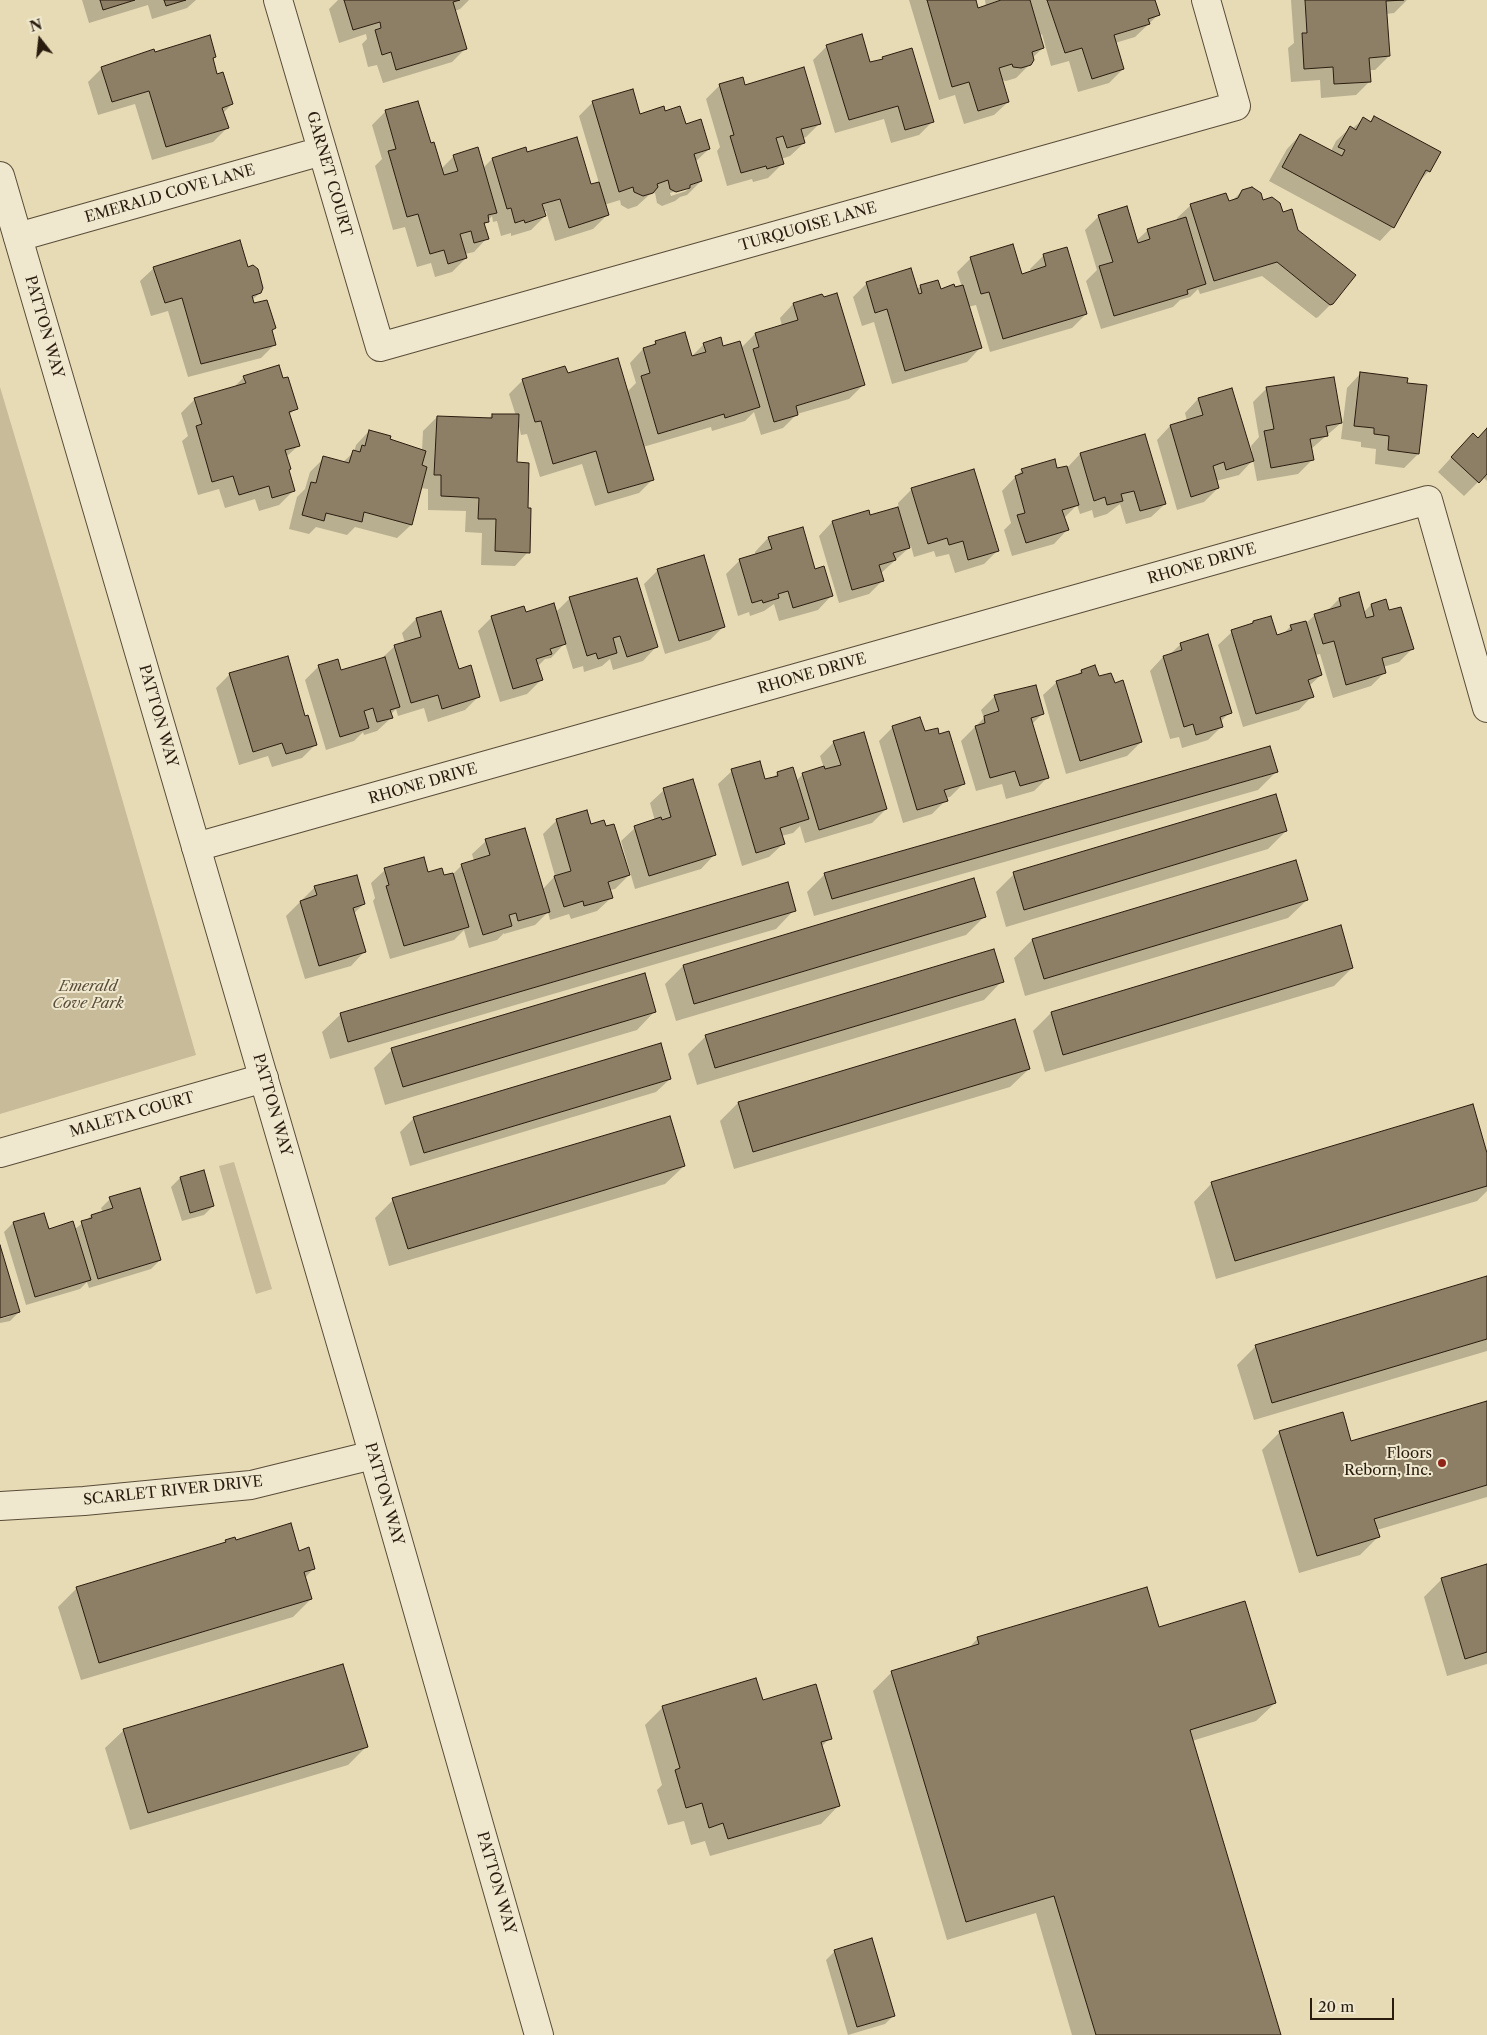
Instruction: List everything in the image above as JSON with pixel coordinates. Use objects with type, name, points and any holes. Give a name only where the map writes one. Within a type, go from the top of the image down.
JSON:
[{"type":"street","name":"GARNET COURT","points":[[278,0],[380,347]]},
{"type":"street","name":"TURQUOISE LANE","points":[[380,347],[1236,106],[1206,0]]},
{"type":"street","name":"EMERALD COVE LANE","points":[[18,237],[322,151]]},
{"type":"street","name":"PATTON WAY","points":[[0,176],[264,1078],[539,2035]]},
{"type":"street","name":"RHONE DRIVE","points":[[196,847],[1428,500],[1487,708]]},
{"type":"street","name":"MALETA COURT","points":[[0,1153],[264,1078]]},
{"type":"street","name":"SCARLET RIVER DRIVE","points":[[0,1506],[84,1501],[251,1485],[373,1455]]},
{"type":"green space","name":"Emerald Cove Park","points":[[0,387],[99,719],[196,1055],[0,1114]]},
{"type":"green space","points":[[234,1162],[272,1289],[256,1294],[219,1166]]},
{"type":"building","points":[[100,0],[135,0],[103,10]]},
{"type":"building","points":[[164,0],[186,0],[166,6]]},
{"type":"building","points":[[344,0],[460,0],[453,2],[467,49],[396,70],[391,52],[382,55],[375,30],[381,28],[380,22],[353,30]]},
{"type":"building","points":[[927,0],[976,0],[978,8],[1001,0],[1030,0],[1044,48],[1032,52],[1034,60],[1031,65],[1021,68],[1013,67],[1012,64],[999,68],[1009,102],[978,111],[969,82],[952,87]]},
{"type":"building","points":[[1047,0],[1155,0],[1160,15],[1148,19],[1150,24],[1114,35],[1124,69],[1092,79],[1082,48],[1065,53]]},
{"type":"building","points":[[1305,0],[1404,0],[1386,1],[1390,56],[1369,58],[1371,82],[1334,84],[1333,67],[1304,69],[1302,33],[1307,33]]},
{"type":"building","points":[[862,34],[870,62],[912,48],[934,122],[905,130],[898,106],[849,120],[826,45]]},
{"type":"building","points":[[210,35],[216,57],[213,58],[217,74],[223,72],[233,104],[222,108],[229,128],[166,147],[149,91],[112,102],[101,67],[154,49],[155,52]]},
{"type":"building","points":[[804,67],[821,124],[801,129],[805,143],[787,148],[783,136],[776,138],[784,164],[767,169],[766,166],[741,173],[730,136],[734,135],[719,84],[743,77],[745,85]]},
{"type":"building","points":[[633,89],[640,114],[664,106],[665,111],[680,106],[686,124],[701,119],[710,149],[694,154],[702,181],[690,185],[690,188],[676,192],[670,189],[668,180],[657,184],[658,187],[653,193],[643,196],[634,192],[633,187],[619,192],[592,101]]},
{"type":"building","points":[[418,101],[431,143],[434,142],[444,175],[458,171],[453,155],[478,147],[497,213],[488,215],[489,222],[484,223],[489,239],[474,243],[471,231],[460,234],[467,258],[448,264],[444,250],[430,254],[418,214],[407,217],[388,151],[396,149],[385,110]]},
{"type":"building","points":[[1374,116],[1441,152],[1430,172],[1426,170],[1394,228],[1282,167],[1300,134],[1342,156],[1345,150],[1338,147],[1350,126],[1356,130],[1363,117],[1371,122]]},
{"type":"building","points":[[577,137],[591,184],[599,182],[609,215],[569,228],[560,199],[542,204],[546,216],[525,223],[524,220],[515,223],[511,208],[507,209],[492,158],[526,147],[527,152]]},
{"type":"building","points":[[1252,187],[1261,193],[1263,200],[1272,197],[1280,203],[1283,212],[1292,209],[1298,230],[1356,275],[1333,304],[1330,305],[1277,262],[1214,281],[1190,204],[1226,193],[1229,201],[1238,198],[1242,190]]},
{"type":"building","points":[[1127,206],[1138,243],[1150,239],[1147,229],[1186,217],[1206,284],[1187,290],[1188,294],[1114,316],[1099,266],[1113,262],[1098,215]]},
{"type":"building","points":[[240,240],[248,267],[253,265],[258,269],[263,288],[261,293],[252,296],[254,303],[267,300],[276,328],[272,330],[276,345],[201,364],[182,298],[165,303],[153,267]]},
{"type":"building","points":[[1013,244],[1022,274],[1046,266],[1043,254],[1067,247],[1087,314],[1003,339],[989,292],[981,294],[970,257]]},
{"type":"building","points":[[911,268],[919,294],[922,293],[920,285],[938,280],[941,289],[954,284],[955,287],[963,285],[982,348],[905,371],[887,309],[875,313],[866,282]]},
{"type":"building","points":[[837,293],[865,385],[796,406],[798,415],[774,422],[753,349],[759,347],[755,333],[798,320],[793,303],[822,294],[824,297]]},
{"type":"building","points":[[685,332],[692,356],[706,352],[703,343],[721,337],[723,346],[740,341],[760,407],[725,418],[724,414],[658,434],[641,376],[650,373],[643,348],[656,344],[655,341]]},
{"type":"building","points":[[618,358],[654,480],[608,493],[596,451],[553,464],[541,421],[535,422],[522,379],[565,366],[568,373]]},
{"type":"building","points":[[279,365],[283,378],[288,377],[298,409],[289,412],[300,446],[285,450],[295,491],[272,498],[269,486],[239,495],[233,476],[212,482],[196,426],[202,424],[194,398],[246,383],[243,376]]},
{"type":"building","points":[[1360,372],[1408,378],[1407,383],[1427,385],[1419,454],[1388,450],[1389,436],[1374,434],[1374,428],[1354,426]]},
{"type":"building","points":[[1334,377],[1342,423],[1326,426],[1328,436],[1310,439],[1314,460],[1271,468],[1264,431],[1274,429],[1266,387]]},
{"type":"building","points":[[1232,388],[1254,461],[1226,470],[1224,462],[1213,466],[1219,488],[1191,497],[1170,425],[1203,415],[1198,398]]},
{"type":"building","points":[[492,414],[519,414],[517,462],[529,463],[530,553],[495,551],[496,519],[478,519],[479,498],[441,496],[441,475],[434,475],[437,416],[492,418]]},
{"type":"building","points":[[1487,428],[1487,474],[1479,483],[1451,457],[1473,433],[1478,438]]},
{"type":"building","points":[[369,430],[391,436],[390,439],[426,451],[422,465],[427,467],[412,525],[364,512],[362,522],[326,513],[324,521],[302,515],[311,482],[316,483],[323,456],[349,463],[353,450],[360,452],[362,445],[365,446]]},
{"type":"building","points":[[1145,434],[1166,504],[1140,511],[1134,491],[1121,494],[1123,501],[1107,505],[1105,497],[1094,501],[1080,453]]},
{"type":"building","points":[[1055,459],[1057,468],[1067,466],[1079,505],[1062,510],[1069,530],[1026,543],[1017,515],[1025,513],[1015,476],[1023,473],[1021,469]]},
{"type":"building","points":[[974,469],[999,551],[968,560],[963,541],[949,545],[947,538],[928,544],[911,488]]},
{"type":"building","points":[[898,507],[910,548],[893,553],[896,560],[879,565],[884,581],[852,590],[832,521],[869,510],[870,515]]},
{"type":"building","points":[[803,527],[815,569],[824,566],[833,596],[793,608],[788,591],[778,594],[779,598],[763,603],[762,600],[752,603],[739,559],[772,549],[768,537]]},
{"type":"building","points":[[704,555],[725,627],[679,641],[657,569]]},
{"type":"building","points":[[637,578],[658,647],[627,657],[620,636],[613,638],[617,653],[598,659],[596,653],[587,656],[569,597]]},
{"type":"building","points":[[1359,592],[1366,618],[1374,616],[1371,604],[1386,599],[1389,610],[1401,607],[1414,649],[1382,658],[1386,673],[1346,685],[1334,641],[1323,644],[1314,614],[1341,606],[1339,598]]},
{"type":"building","points":[[554,603],[566,644],[550,649],[552,654],[536,659],[543,680],[513,689],[491,616],[524,606],[526,612]]},
{"type":"building","points":[[441,611],[459,669],[471,665],[480,697],[442,709],[438,695],[411,703],[394,645],[421,637],[416,618]]},
{"type":"building","points":[[1271,616],[1277,635],[1292,630],[1290,625],[1306,621],[1322,675],[1308,680],[1314,697],[1256,714],[1231,630]]},
{"type":"building","points":[[1208,634],[1232,713],[1220,717],[1223,727],[1196,735],[1193,724],[1184,727],[1163,656],[1182,650],[1180,643]]},
{"type":"building","points":[[288,656],[305,716],[308,715],[317,745],[286,754],[282,743],[253,752],[229,673]]},
{"type":"building","points":[[385,657],[400,707],[390,710],[393,718],[377,722],[373,708],[364,711],[369,728],[340,737],[318,665],[338,659],[341,670]]},
{"type":"building","points":[[1095,665],[1099,676],[1111,673],[1115,683],[1123,680],[1142,742],[1080,761],[1056,681],[1082,673],[1081,670]]},
{"type":"building","points":[[1036,685],[1044,714],[1031,718],[1049,778],[1020,786],[1015,771],[990,778],[975,726],[985,723],[984,716],[999,711],[994,695]]},
{"type":"building","points":[[920,717],[925,731],[938,728],[939,734],[949,731],[965,784],[944,790],[948,801],[917,810],[892,726]]},
{"type":"building","points":[[864,732],[887,809],[819,830],[802,773],[824,766],[825,769],[841,765],[833,741]]},
{"type":"building","points":[[1270,746],[1278,772],[832,899],[824,873]]},
{"type":"building","points":[[760,761],[765,779],[778,776],[777,772],[793,767],[809,819],[780,828],[785,844],[756,853],[731,769]]},
{"type":"building","points":[[693,779],[716,855],[649,876],[634,826],[661,817],[662,820],[671,817],[663,788]]},
{"type":"building","points":[[1276,794],[1287,831],[1024,910],[1013,872]]},
{"type":"building","points":[[587,810],[591,824],[604,820],[606,826],[614,824],[630,875],[608,882],[613,898],[584,906],[583,901],[564,907],[554,876],[571,871],[556,819]]},
{"type":"building","points":[[525,828],[550,912],[518,921],[516,913],[509,915],[512,926],[483,935],[461,864],[490,855],[485,839]]},
{"type":"building","points":[[424,857],[428,872],[442,868],[444,875],[453,873],[469,927],[404,946],[386,886],[389,885],[384,868]]},
{"type":"building","points":[[1296,860],[1308,900],[1044,979],[1032,939]]},
{"type":"building","points":[[357,875],[365,904],[353,908],[366,952],[319,966],[300,901],[317,895],[314,886]]},
{"type":"building","points":[[974,878],[986,917],[694,1004],[683,965]]},
{"type":"building","points":[[788,882],[796,911],[348,1042],[340,1013]]},
{"type":"building","points":[[1341,925],[1353,968],[1063,1055],[1051,1012]]},
{"type":"building","points":[[994,949],[1004,982],[715,1068],[705,1035]]},
{"type":"building","points":[[645,973],[656,1012],[403,1087],[391,1048]]},
{"type":"building","points":[[1015,1019],[1030,1069],[753,1152],[738,1102]]},
{"type":"building","points":[[661,1043],[671,1079],[424,1153],[413,1117]]},
{"type":"building","points":[[1473,1104],[1487,1153],[1487,1186],[1235,1261],[1211,1182]]},
{"type":"building","points":[[670,1116],[685,1166],[408,1249],[392,1198]]},
{"type":"building","points":[[204,1170],[214,1206],[190,1213],[180,1177]]},
{"type":"building","points":[[140,1188],[161,1260],[98,1279],[81,1221],[92,1218],[91,1215],[113,1208],[109,1197]]},
{"type":"building","points":[[44,1213],[49,1229],[73,1221],[91,1280],[35,1297],[13,1222]]},
{"type":"building","points":[[0,1245],[20,1312],[0,1318]]},
{"type":"building","points":[[1487,1276],[1487,1339],[1272,1403],[1255,1345]]},
{"type":"building","points":[[1487,1401],[1487,1485],[1374,1519],[1380,1537],[1317,1556],[1279,1431],[1343,1412],[1351,1441]]},
{"type":"building","points":[[291,1523],[299,1551],[309,1547],[315,1569],[304,1572],[312,1599],[99,1663],[76,1587],[226,1542],[225,1540],[235,1537],[236,1540]]},
{"type":"building","points":[[1487,1564],[1487,1652],[1465,1659],[1441,1578]]},
{"type":"building","points":[[1147,1587],[1159,1627],[1245,1601],[1276,1703],[1190,1730],[1281,2035],[1096,2035],[1054,1896],[966,1922],[891,1671],[979,1644],[977,1637]]},
{"type":"building","points":[[343,1664],[368,1747],[148,1813],[123,1729]]},
{"type":"building","points":[[756,1678],[763,1700],[816,1684],[832,1739],[821,1742],[840,1806],[728,1839],[723,1823],[709,1828],[702,1803],[686,1808],[675,1770],[680,1768],[662,1706]]},
{"type":"building","points":[[872,1938],[895,2016],[857,2027],[834,1950]]},
{"type":"place","name":"Floors Reborn, Inc.","points":[[1442,1463]]}]
